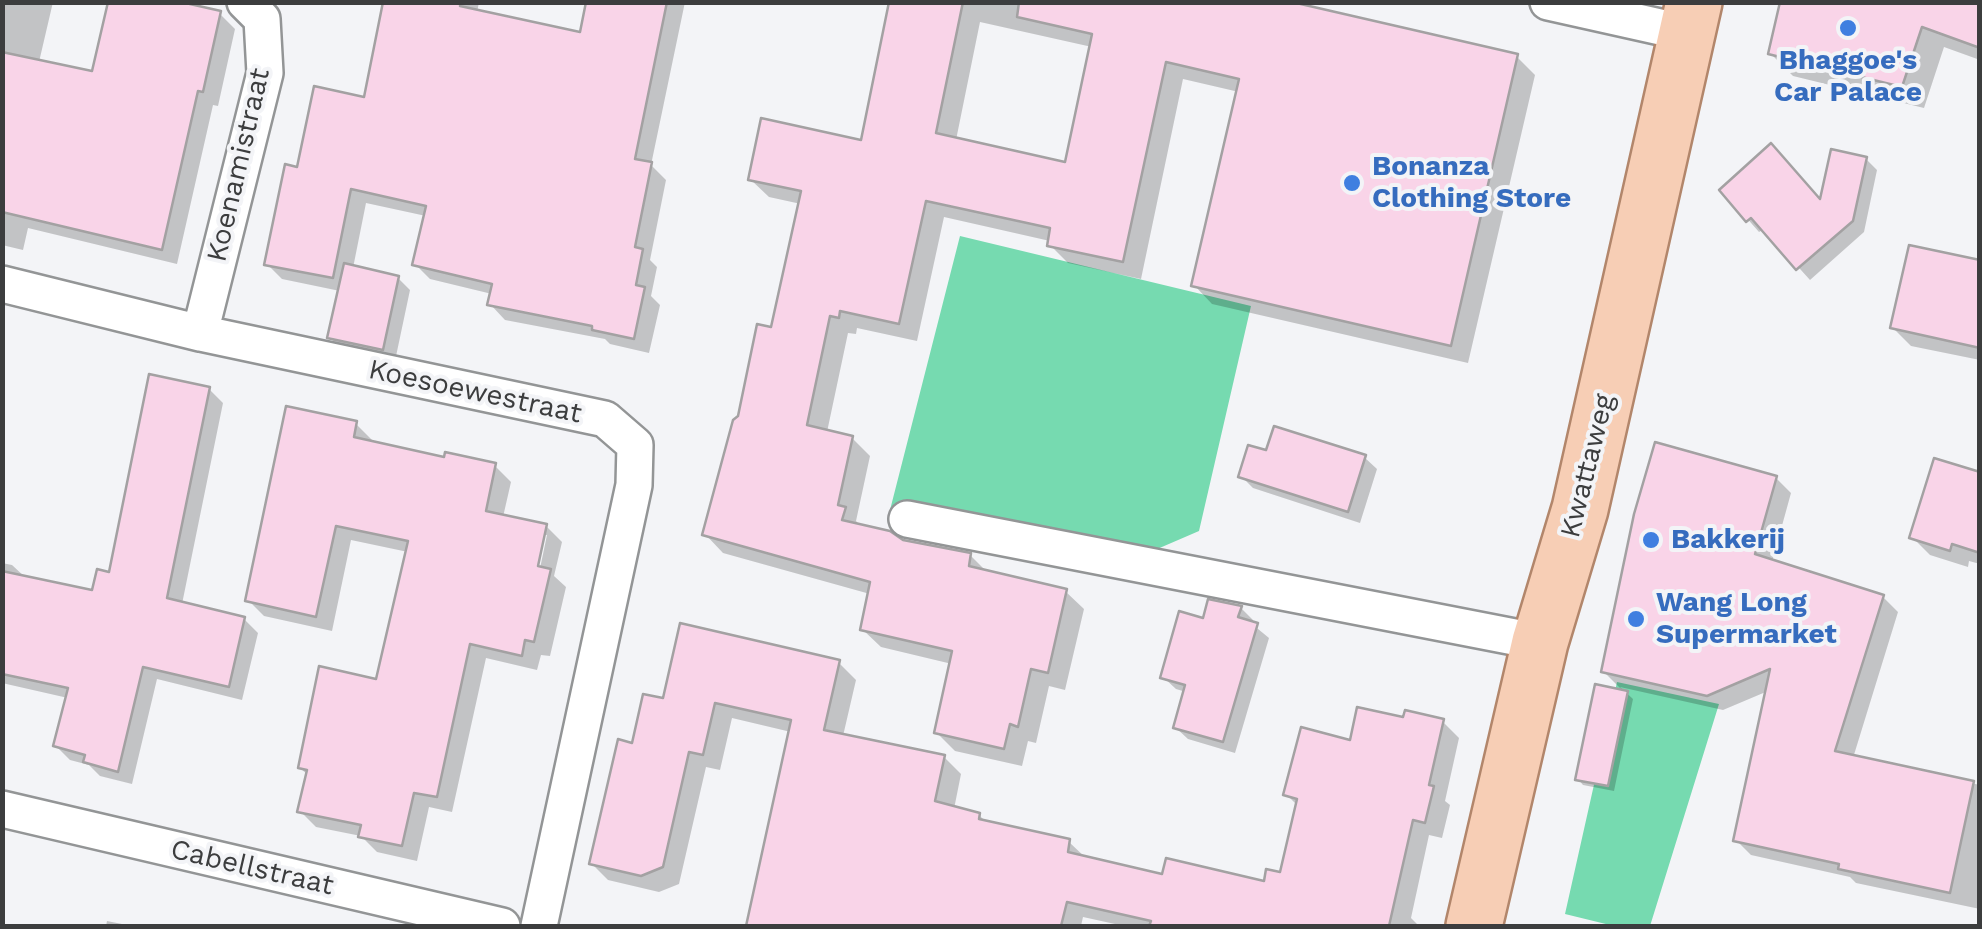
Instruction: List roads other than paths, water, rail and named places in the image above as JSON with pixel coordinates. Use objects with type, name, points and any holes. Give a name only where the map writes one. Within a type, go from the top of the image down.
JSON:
[{"type":"main road","name":"Kwattaweg","points":[[1479,926],[1540,642],[1580,508],[1691,18]]},
{"type":"street","name":"Koenamistraat","points":[[200,334],[264,73],[262,20],[245,2]]},
{"type":"street","points":[[1548,2],[1691,18]]},
{"type":"street","name":"Koesoewestraat","points":[[2,284],[200,334],[606,420],[635,445],[634,485],[539,926]]},
{"type":"street","points":[[907,519],[1540,642]]},
{"type":"street","name":"Cabellstraat","points":[[2,809],[502,926]]},
{"type":"place","name":"Bhaggoe's Car Palace","points":[[1848,28]]},
{"type":"place","name":"Bonanza Clothing Store","points":[[1352,183]]},
{"type":"place","name":"Bakkerij","points":[[1651,540]]},
{"type":"place","name":"Wang Long Supermarket","points":[[1636,619]]}]
